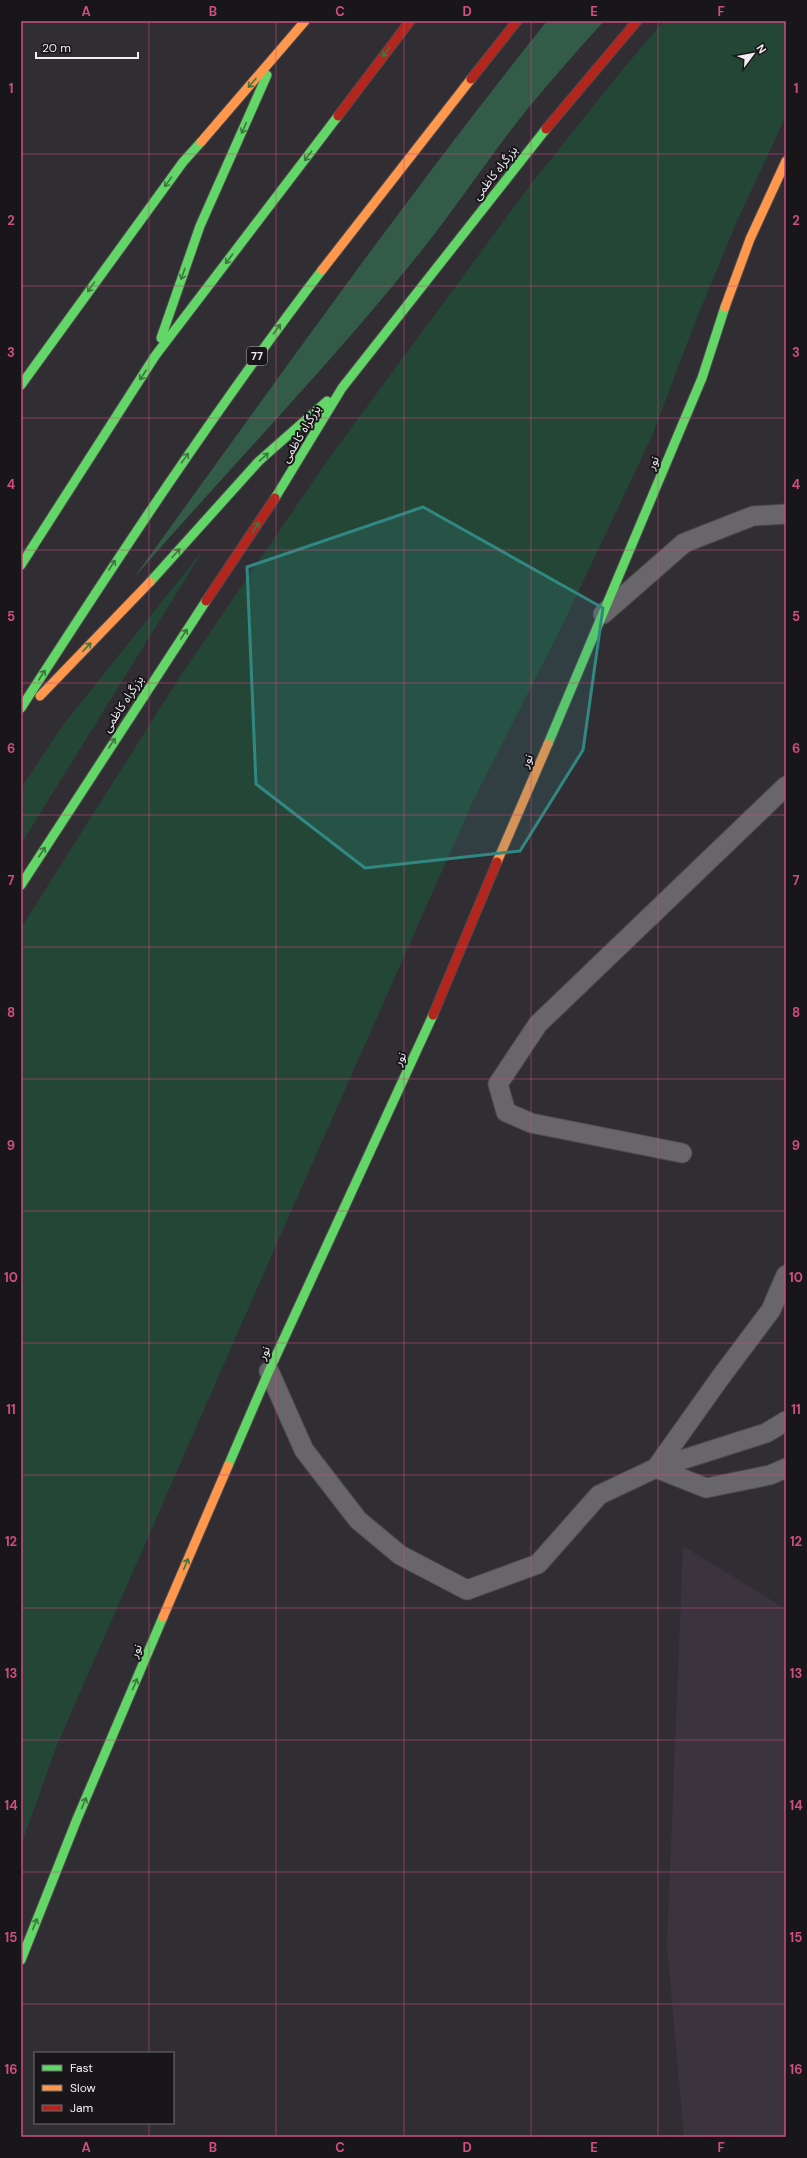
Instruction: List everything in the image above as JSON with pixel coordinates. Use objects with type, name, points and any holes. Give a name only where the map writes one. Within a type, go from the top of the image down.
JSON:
[{"type":"main road","points":[[21,385],[183,162],[304,21]]},
{"type":"main road","points":[[21,565],[155,356],[410,21]]},
{"type":"main road","name":"77","points":[[21,708],[135,530],[235,385],[328,261],[517,21]]},
{"type":"main road","name":"بزرگراه کاظمی","points":[[21,885],[117,736],[259,523],[342,388],[566,104],[637,21]]},
{"type":"main road","points":[[155,356],[200,226],[277,54]]},
{"type":"main road","name":"نور","points":[[21,1960],[76,1819],[270,1371],[425,1033],[702,378],[729,294],[750,239],[786,161]]},
{"type":"main road","points":[[21,715],[153,579],[259,461],[342,388]]},
{"type":"lane","points":[[603,614],[684,543],[752,516],[786,514]]},
{"type":"lane","points":[[682,1153],[530,1123],[506,1112],[498,1084],[538,1024],[786,786]]},
{"type":"lane","points":[[656,1468],[720,1378],[771,1310],[786,1275]]},
{"type":"lane","points":[[270,1371],[304,1450],[358,1520],[400,1555],[467,1590],[538,1564],[599,1495],[656,1468],[766,1433],[786,1422]]},
{"type":"lane","points":[[656,1468],[706,1488],[770,1475],[786,1468]]},
{"type":"highlighted area","points":[[423,507],[603,608],[583,750],[520,851],[365,868],[256,784],[247,567]]},
{"type":"shaded area","points":[[683,1546],[786,1609],[786,2137],[684,2137],[667,1945]]},
{"type":"green space","points":[[547,21],[604,21],[525,112],[439,229],[391,288],[133,579],[388,228],[493,89]]},
{"type":"green space","points":[[664,21],[786,21],[786,116],[737,221],[696,320],[652,436],[562,626],[474,799],[273,1252],[57,1745],[21,1845],[21,928],[181,675],[327,461],[531,184],[623,69]]},
{"type":"green space","points":[[204,549],[21,844],[21,788],[63,725]]},
{"type":"traffic: fast","points":[[161,338],[200,226],[267,75]]},
{"type":"traffic: fast","points":[[21,565],[155,356],[338,116]]},
{"type":"traffic: fast","points":[[275,498],[342,388],[546,129]]},
{"type":"traffic: fast","points":[[21,385],[183,162],[201,142]]},
{"type":"traffic: fast","points":[[21,708],[167,486],[243,377],[322,270]]},
{"type":"traffic: fast","points":[[548,744],[702,378],[725,307]]},
{"type":"traffic: fast","points":[[150,582],[259,461],[327,401]]},
{"type":"traffic: fast","points":[[21,885],[206,601]]},
{"type":"traffic: fast","points":[[228,1466],[269,1371],[433,1015]]},
{"type":"traffic: fast","points":[[21,1960],[77,1819],[163,1617]]},
{"type":"traffic: slow","points":[[201,142],[305,21]]},
{"type":"traffic: slow","points":[[322,270],[471,79]]},
{"type":"traffic: slow","points":[[725,307],[750,239],[786,161]]},
{"type":"traffic: slow","points":[[40,696],[150,582]]},
{"type":"traffic: slow","points":[[497,862],[548,744]]},
{"type":"traffic: slow","points":[[163,1617],[228,1466]]},
{"type":"traffic: jam","points":[[338,116],[410,21]]},
{"type":"traffic: jam","points":[[471,79],[517,21]]},
{"type":"traffic: jam","points":[[546,129],[637,21]]},
{"type":"traffic: jam","points":[[206,601],[275,498]]},
{"type":"traffic: jam","points":[[433,1015],[497,862]]}]
